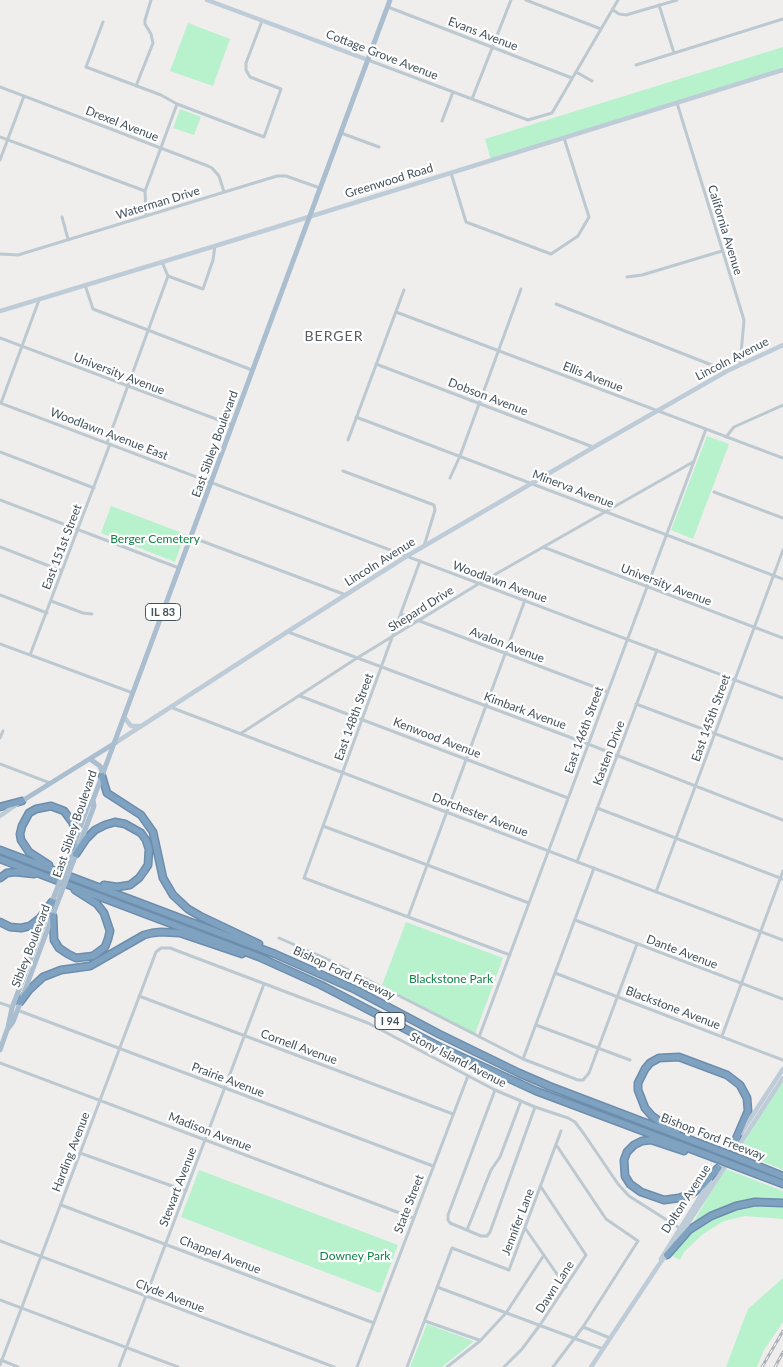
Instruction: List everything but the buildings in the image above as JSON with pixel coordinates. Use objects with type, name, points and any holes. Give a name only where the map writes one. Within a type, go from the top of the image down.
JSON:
[{"type":"highway","points":[[103,775],[107,793],[141,815],[153,832],[163,878],[173,895],[200,916],[254,941],[275,954]]},
{"type":"highway","points":[[0,807],[22,801]]},
{"type":"highway","points":[[58,871],[34,857],[24,846],[20,834],[24,820],[29,813],[51,806],[64,811],[73,823],[74,851]]},
{"type":"highway","points":[[74,851],[95,830],[114,822],[133,827],[146,840],[149,849],[148,865],[134,882],[130,885],[117,887],[90,884]]},
{"type":"highway","name":"Bishop Ford Freeway","points":[[0,850],[275,954],[356,990],[439,1034],[520,1073],[783,1176]]},
{"type":"highway","name":"Bishop Ford Freeway","points":[[0,859],[259,957],[321,985],[440,1047],[536,1091],[783,1184]]},
{"type":"highway","points":[[0,878],[7,873],[15,872],[42,874]]},
{"type":"highway","points":[[53,916],[54,940],[68,954],[76,958],[93,956],[104,947],[110,931],[104,913],[97,904],[68,884]]},
{"type":"highway","points":[[0,922],[10,927],[21,928],[30,926],[40,918],[52,902]]},
{"type":"highway","points":[[20,1002],[29,990],[43,977],[61,970],[90,966],[144,935],[152,933],[180,933],[235,952],[259,957]]},
{"type":"highway","points":[[709,1147],[662,1123],[645,1108],[638,1090],[638,1083],[650,1063],[659,1058],[679,1057],[727,1075],[740,1085],[747,1098],[748,1111],[733,1146]]},
{"type":"highway","points":[[709,1156],[692,1153],[651,1140],[642,1141],[634,1145],[627,1152],[624,1160],[624,1169],[630,1184],[641,1192],[664,1200],[679,1198],[692,1192],[702,1186],[718,1168]]},
{"type":"highway","points":[[667,1255],[689,1230],[712,1216],[736,1206],[755,1202],[783,1203]]},
{"type":"main road","name":"East Sibley Boulevard","points":[[58,895],[88,806],[93,800],[115,743],[390,0]]},
{"type":"main road","name":"Lincoln Avenue","points":[[22,801],[115,743]]},
{"type":"main road","points":[[90,759],[100,766],[103,775]]},
{"type":"main road","name":"Sibley Boulevard","points":[[0,1050],[52,902],[58,895]]},
{"type":"main road","name":"Sibley Boulevard","points":[[15,1009],[20,1002],[53,916],[58,895]]},
{"type":"street","points":[[136,86],[152,43],[151,34],[145,24],[150,0]]},
{"type":"street","name":"Cottage Grove Avenue","points":[[207,0],[528,120],[552,113],[572,78]]},
{"type":"street","points":[[472,99],[511,0]]},
{"type":"street","points":[[526,0],[602,29]]},
{"type":"street","points":[[572,78],[618,0]]},
{"type":"street","points":[[613,10],[619,14],[626,15],[677,0]]},
{"type":"street","points":[[659,6],[674,53]]},
{"type":"street","name":"Evans Avenue","points":[[388,7],[572,78]]},
{"type":"street","points":[[636,65],[783,20]]},
{"type":"street","points":[[102,22],[86,67],[177,104],[264,136],[281,89],[250,77],[246,70],[246,63],[262,21]]},
{"type":"street","name":"Greenwood Road","points":[[0,311],[783,70]]},
{"type":"street","points":[[576,72],[592,81]]},
{"type":"street","name":"Drexel Avenue","points":[[0,87],[212,168],[219,176],[224,192]]},
{"type":"street","points":[[442,122],[453,92]]},
{"type":"street","points":[[0,160],[24,96]]},
{"type":"street","name":"California Avenue","points":[[677,103],[744,320],[740,365]]},
{"type":"street","points":[[146,216],[145,191],[177,104]]},
{"type":"street","points":[[340,132],[379,147]]},
{"type":"street","points":[[0,137],[145,191]]},
{"type":"street","points":[[450,172],[466,222],[551,254],[578,236],[588,216],[564,138]]},
{"type":"street","name":"Waterman Drive","points":[[0,254],[18,255],[277,176],[286,176],[320,188]]},
{"type":"street","points":[[62,217],[68,239]]},
{"type":"street","points":[[162,261],[168,276],[203,289],[213,260],[215,246]]},
{"type":"street","points":[[627,277],[645,274],[722,251]]},
{"type":"street","name":"East 151st Street","points":[[30,656],[94,488],[127,387],[168,276]]},
{"type":"street","points":[[86,285],[92,309],[253,370]]},
{"type":"street","points":[[450,478],[460,456],[521,289]]},
{"type":"street","points":[[348,440],[404,290]]},
{"type":"street","points":[[1,403],[39,300]]},
{"type":"street","points":[[556,304],[728,371]]},
{"type":"street","name":"Ellis Avenue","points":[[396,312],[783,458]]},
{"type":"street","name":"University Avenue","points":[[0,338],[232,426]]},
{"type":"street","name":"Lincoln Avenue","points":[[115,743],[407,556],[728,371],[783,345]]},
{"type":"street","name":"Dobson Avenue","points":[[376,364],[594,447]]},
{"type":"street","name":"Woodlawn Avenue East","points":[[1,403],[211,482]]},
{"type":"street","points":[[726,437],[734,427],[783,406]]},
{"type":"street","name":"Minerva Avenue","points":[[356,417],[783,579]]},
{"type":"street","name":"East 146th Street","points":[[479,1037],[706,429]]},
{"type":"street","points":[[0,452],[94,488]]},
{"type":"street","name":"Shepard Drive","points":[[240,734],[357,658],[480,583],[694,461]]},
{"type":"street","points":[[343,471],[431,504],[436,510],[423,547]]},
{"type":"street","name":"Woodlawn Avenue","points":[[211,482],[783,698]]},
{"type":"street","points":[[714,492],[783,518]]},
{"type":"street","points":[[0,500],[180,568]]},
{"type":"street","points":[[191,537],[346,595]]},
{"type":"street","name":"University Avenue","points":[[543,547],[783,638]]},
{"type":"street","points":[[0,548],[62,571]]},
{"type":"street","name":"East 145th Street","points":[[656,892],[783,550]]},
{"type":"street","name":"East 148th Street","points":[[408,917],[304,878],[420,561]]},
{"type":"street","points":[[0,595],[46,613]]},
{"type":"street","points":[[510,955],[408,917],[525,600]]},
{"type":"street","points":[[51,601],[83,613],[92,614]]},
{"type":"street","name":"Avalon Avenue","points":[[401,614],[608,692]]},
{"type":"street","name":"Kimbark Avenue","points":[[287,632],[588,744],[783,820]]},
{"type":"street","points":[[0,644],[133,694]]},
{"type":"street","name":"Kasten Drive","points":[[577,862],[657,650]]},
{"type":"street","name":"Kenwood Avenue","points":[[300,696],[568,798]]},
{"type":"street","points":[[636,704],[783,759]]},
{"type":"street","name":"Dorchester Avenue","points":[[170,707],[783,940]]},
{"type":"street","points":[[124,717],[131,726],[141,726]]},
{"type":"street","points":[[0,738],[3,731]]},
{"type":"street","points":[[0,764],[50,783]]},
{"type":"street","name":"Lincoln Avenue","points":[[0,816],[22,801]]},
{"type":"street","points":[[597,808],[782,878]]},
{"type":"street","points":[[323,826],[529,903]]},
{"type":"street","points":[[523,1059],[594,868]]},
{"type":"street","points":[[722,1036],[783,871]]},
{"type":"street","name":"Dante Avenue","points":[[575,920],[783,999]]},
{"type":"street","points":[[279,938],[327,959],[523,1059],[575,1079],[583,1080],[589,1073],[637,944]]},
{"type":"street","name":"Stony Island Avenue","points":[[161,948],[170,948],[368,1023],[495,1090],[574,1122],[589,1140],[618,1184],[629,1196],[681,1229]]},
{"type":"street","name":"Harding Avenue","points":[[1,1362],[156,952],[161,948]]},
{"type":"street","name":"Blackstone Avenue","points":[[556,973],[783,1060]]},
{"type":"street","name":"Stewart Avenue","points":[[119,1367],[264,984]]},
{"type":"street","name":"Cornell Avenue","points":[[139,996],[453,1114]]},
{"type":"street","name":"Prairie Avenue","points":[[0,1003],[433,1166]]},
{"type":"street","points":[[536,1025],[630,1060]]},
{"type":"street","name":"Madison Avenue","points":[[0,1063],[413,1218]]},
{"type":"street","name":"Dolton Avenue","points":[[591,1367],[667,1255],[718,1168],[783,1069]]},
{"type":"street","name":"State Street","points":[[357,1367],[468,1076]]},
{"type":"street","name":"Dolton Avenue","points":[[658,1266],[664,1251],[681,1229],[783,1078]]},
{"type":"street","points":[[495,1090],[448,1216],[448,1220],[480,1236],[487,1236],[490,1232],[508,1187],[535,1107]]},
{"type":"street","points":[[468,1230],[491,1170],[500,1156],[521,1101]]},
{"type":"street","name":"Jennifer Lane","points":[[407,1367],[452,1248],[509,1270],[561,1131]]},
{"type":"street","points":[[553,1367],[576,1338],[638,1241],[606,1219],[556,1145]]},
{"type":"street","points":[[80,1153],[186,1191]]},
{"type":"street","name":"Dawn Lane","points":[[504,1367],[522,1349],[540,1325],[586,1254],[541,1187]]},
{"type":"street","name":"Chappel Avenue","points":[[60,1205],[374,1322]]},
{"type":"street","points":[[525,1228],[566,1287]]},
{"type":"street","name":"Clyde Avenue","points":[[0,1242],[334,1367]]},
{"type":"street","points":[[447,1367],[480,1340],[506,1313],[544,1255]]},
{"type":"street","points":[[437,1287],[604,1349]]},
{"type":"street","points":[[0,1300],[178,1367]]},
{"type":"street","points":[[425,1320],[480,1340]]},
{"type":"street","points":[[583,1327],[610,1338]]},
{"type":"street","points":[[1,1362],[18,1367]]},
{"type":"green space","points":[[188,23],[230,39],[213,86],[170,71]]},
{"type":"green space","points":[[783,47],[783,69],[491,160],[485,139]]},
{"type":"green space","points":[[180,109],[201,117],[194,135],[173,128]]},
{"type":"green space","points":[[707,436],[729,444],[693,539],[671,530]]},
{"type":"green space","name":"Berger Cemetery","points":[[111,506],[185,534],[175,562],[101,533]]},
{"type":"green space","name":"Blackstone Park","points":[[406,922],[503,958],[475,1034],[382,985]]},
{"type":"green space","points":[[783,1082],[783,1170],[738,1151]]},
{"type":"green space","points":[[726,1169],[783,1191],[783,1200],[748,1201],[729,1205],[694,1224],[709,1195]]},
{"type":"green space","name":"Downey Park","points":[[199,1170],[398,1245],[380,1293],[181,1217]]},
{"type":"green space","points":[[758,1205],[783,1205],[783,1219],[745,1216],[724,1221],[703,1234],[684,1252],[680,1260],[672,1256],[671,1254],[690,1234],[709,1220],[734,1209]]},
{"type":"green space","points":[[783,1278],[783,1322],[764,1350],[757,1367],[726,1367],[748,1309]]},
{"type":"green space","points":[[427,1324],[473,1342],[442,1367],[410,1367]]},
{"type":"railway","points":[[762,1367],[783,1331]]},
{"type":"railway","points":[[775,1367],[783,1352]]},
{"type":"district","name":"BERGER","points":[[334,336]]}]
